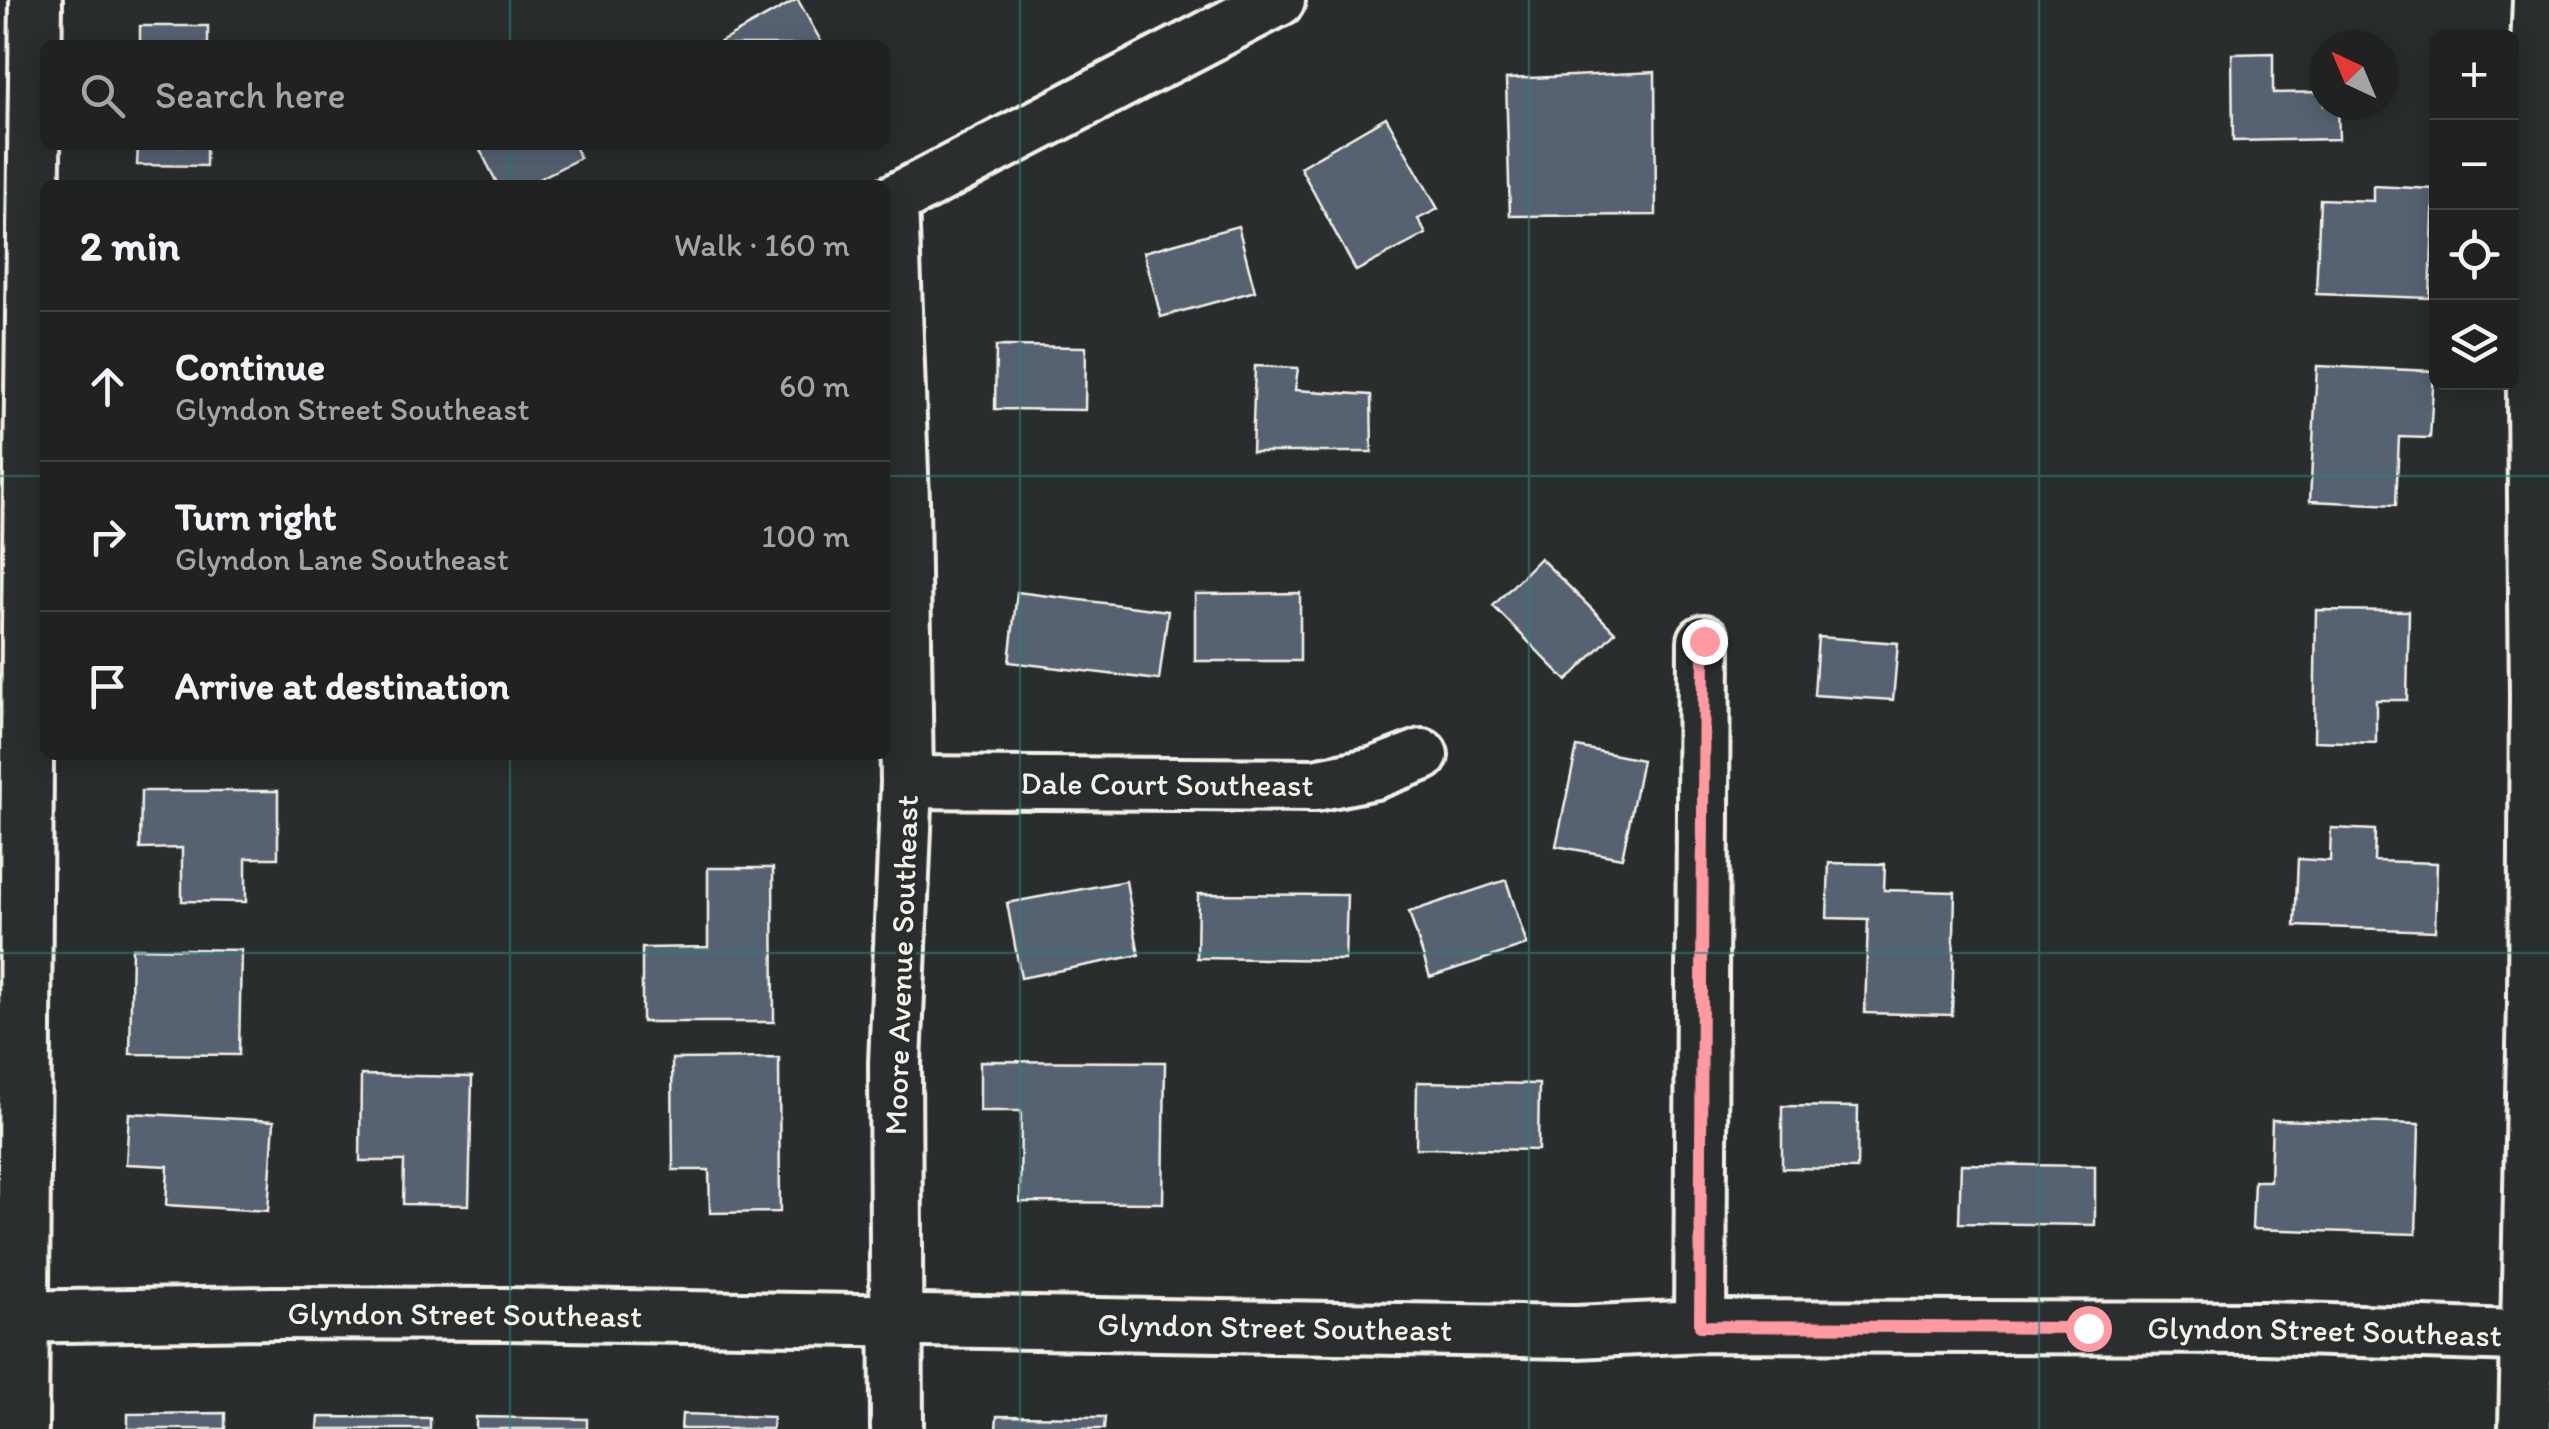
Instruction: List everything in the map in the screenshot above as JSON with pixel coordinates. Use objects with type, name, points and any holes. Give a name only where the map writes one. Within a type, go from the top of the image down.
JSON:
[{"type":"street","points":[[22,1429],[12,1317],[36,0]]},
{"type":"street","points":[[890,202],[1279,0]]},
{"type":"street","points":[[2524,1429],[2538,1337],[2534,1000],[2542,696],[2532,197],[2539,0]]},
{"type":"street","name":"Moore Avenue Southeast","points":[[890,223],[904,501],[907,782],[895,1063],[897,1429]]},
{"type":"street","points":[[1700,1326],[1704,641]]},
{"type":"street","name":"Dale Court Southeast","points":[[907,782],[1315,785],[1375,773],[1422,755]]},
{"type":"street","name":"Glyndon Street Southeast","points":[[12,1317],[524,1314],[1576,1332],[1700,1326],[2264,1328],[2538,1337]]},
{"type":"building","points":[[796,0],[820,40],[724,40]]},
{"type":"building","points":[[140,26],[208,26],[208,40],[140,40]]},
{"type":"building","points":[[2273,53],[2273,93],[2309,92],[2309,120],[2338,120],[2339,139],[2233,141],[2232,54]]},
{"type":"building","points":[[1655,72],[1656,215],[1510,216],[1506,79]]},
{"type":"building","points":[[1386,117],[1438,209],[1418,219],[1426,234],[1356,271],[1300,167]]},
{"type":"building","points":[[138,150],[206,150],[206,166],[137,165]]},
{"type":"building","points":[[480,150],[576,150],[580,158],[537,180],[495,180]]},
{"type":"building","points":[[2373,186],[2429,189],[2429,298],[2316,294],[2320,199],[2373,201]]},
{"type":"building","points":[[1238,226],[1255,291],[1161,317],[1144,252]]},
{"type":"building","points":[[996,346],[1086,347],[1085,410],[995,409]]},
{"type":"building","points":[[1255,366],[1298,368],[1295,390],[1371,395],[1372,452],[1252,452]]},
{"type":"building","points":[[2317,366],[2429,371],[2429,390],[2433,390],[2430,438],[2399,437],[2396,505],[2310,501]]},
{"type":"building","points":[[1540,558],[1615,632],[1567,681],[1493,606]]},
{"type":"building","points":[[1017,592],[1168,611],[1159,680],[1009,662]]},
{"type":"building","points":[[1300,593],[1300,661],[1195,661],[1195,594]]},
{"type":"building","points":[[2316,610],[2409,611],[2407,700],[2376,700],[2376,743],[2314,741]]},
{"type":"building","points":[[1818,637],[1898,643],[1893,700],[1814,695]]},
{"type":"building","points":[[1577,747],[1642,760],[1622,858],[1556,846]]},
{"type":"building","points":[[141,791],[278,791],[278,858],[246,858],[246,902],[182,901],[182,848],[140,849]]},
{"type":"building","points":[[2331,828],[2375,830],[2374,861],[2437,863],[2435,931],[2295,926],[2298,859],[2330,861]]},
{"type":"building","points":[[1829,863],[1885,864],[1884,890],[1955,892],[1952,1015],[1865,1013],[1868,919],[1827,918]]},
{"type":"building","points":[[708,868],[773,868],[774,1022],[642,1022],[642,948],[708,947]]},
{"type":"building","points":[[1506,880],[1527,945],[1430,977],[1409,912]]},
{"type":"building","points":[[1126,881],[1139,955],[1021,978],[1007,903]]},
{"type":"building","points":[[1198,894],[1347,895],[1345,960],[1197,958]]},
{"type":"building","points":[[132,948],[241,950],[239,1055],[130,1054]]},
{"type":"building","points":[[779,1058],[780,1212],[710,1213],[709,1170],[673,1170],[672,1059]]},
{"type":"building","points":[[980,1061],[1165,1062],[1163,1203],[1020,1202],[1021,1111],[980,1111]]},
{"type":"building","points":[[361,1075],[472,1077],[469,1205],[403,1204],[404,1161],[360,1161]]},
{"type":"building","points":[[1417,1082],[1539,1084],[1538,1150],[1416,1148]]},
{"type":"building","points":[[1782,1106],[1858,1107],[1857,1169],[1782,1168]]},
{"type":"building","points":[[129,1113],[274,1121],[268,1211],[166,1205],[168,1166],[126,1164]]},
{"type":"building","points":[[2272,1120],[2419,1124],[2416,1234],[2252,1229],[2254,1181],[2270,1181]]},
{"type":"building","points":[[1961,1164],[2095,1166],[2095,1225],[1959,1223]]},
{"type":"building","points":[[225,1413],[225,1429],[128,1429],[128,1414]]},
{"type":"building","points":[[682,1414],[773,1417],[772,1429],[681,1429]]},
{"type":"building","points":[[997,1416],[1105,1417],[1104,1429],[996,1429]]},
{"type":"building","points":[[319,1417],[430,1418],[430,1429],[318,1429]]},
{"type":"building","points":[[476,1417],[587,1419],[587,1429],[476,1429]]},
{"type":"route","points":[[1704,641],[1700,1326],[2088,1328]]}]
